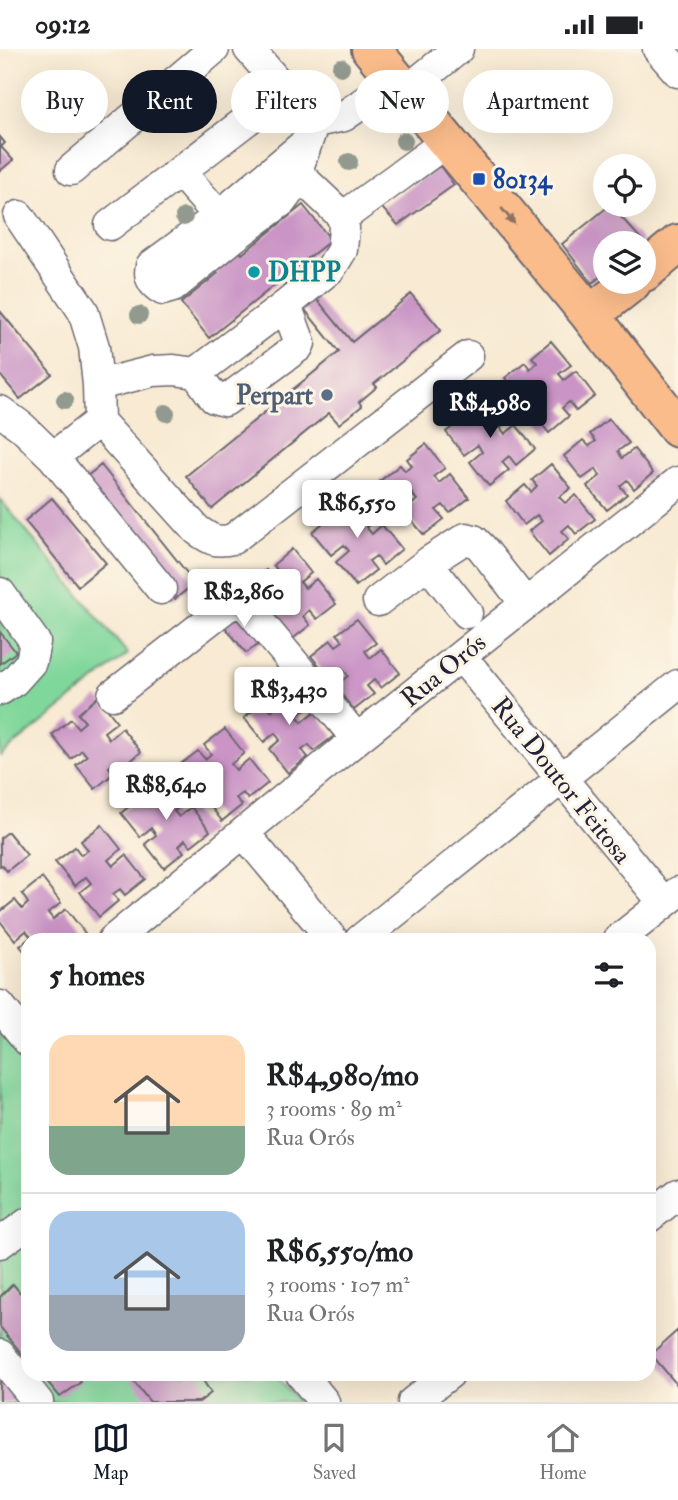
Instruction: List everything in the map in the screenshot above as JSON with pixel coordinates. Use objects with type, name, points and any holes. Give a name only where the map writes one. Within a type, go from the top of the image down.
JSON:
[{"type":"main road","points":[[371,49],[387,70]]},
{"type":"main road","points":[[439,133],[590,315],[678,428]]},
{"type":"main road","points":[[656,262],[678,244]]},
{"type":"main road","points":[[590,315],[617,294]]},
{"type":"street","points":[[71,170],[214,49]]},
{"type":"street","points":[[249,49],[267,70]]},
{"type":"street","points":[[425,70],[458,49]]},
{"type":"street","points":[[659,49],[678,72]]},
{"type":"street","points":[[110,225],[231,133]]},
{"type":"street","points":[[302,178],[282,201],[173,287],[163,290],[151,280],[149,272],[152,266],[219,216],[307,133]]},
{"type":"street","points":[[98,385],[153,371],[196,373],[331,268],[342,250],[344,228],[342,217],[302,178],[298,168],[308,133]]},
{"type":"street","points":[[342,217],[446,142]]},
{"type":"street","points":[[180,172],[219,216]]},
{"type":"street","points":[[19,216],[83,311],[94,347],[99,421],[197,530],[220,542],[233,539],[468,356]]},
{"type":"street","points":[[196,373],[214,398],[225,401],[298,347],[300,343],[286,305]]},
{"type":"street","points":[[0,411],[22,427],[53,457],[161,589]]},
{"type":"street","points":[[53,457],[99,421]]},
{"type":"street","name":"Rua Orós","points":[[122,933],[678,482]]},
{"type":"street","points":[[378,601],[430,561],[466,538],[474,540],[526,604]]},
{"type":"street","points":[[430,561],[433,570],[467,613]]},
{"type":"street","points":[[0,593],[35,642],[31,661],[14,681],[0,690]]},
{"type":"street","points":[[113,695],[225,608],[234,603],[244,603],[358,739]]},
{"type":"street","name":"Rua Doutor Feitosa","points":[[461,656],[561,778],[671,897]]},
{"type":"street","points":[[369,933],[678,685]]},
{"type":"street","points":[[244,833],[327,933]]},
{"type":"street","points":[[627,933],[671,897]]},
{"type":"street","points":[[656,1211],[678,1194]]},
{"type":"street","points":[[0,1243],[21,1228]]},
{"type":"street","points":[[0,1355],[38,1402]]},
{"type":"street","points":[[307,1381],[324,1402]]},
{"type":"street","points":[[413,1402],[440,1381]]},
{"type":"green space","points":[[0,499],[128,654],[0,756]]},
{"type":"green space","points":[[0,1031],[21,1058],[21,1381],[281,1381],[299,1402],[0,1402]]},
{"type":"building","points":[[0,137],[5,143],[1,147],[13,160],[0,171]]},
{"type":"building","points":[[440,166],[454,185],[398,225],[381,207]]},
{"type":"building","points":[[303,205],[331,240],[293,270],[352,342],[411,294],[441,330],[374,384],[377,387],[359,402],[362,406],[339,424],[329,413],[212,509],[186,476],[339,352],[281,280],[209,338],[181,303],[218,273],[211,264],[234,245],[242,254]]},
{"type":"building","points":[[595,217],[621,217],[634,231],[593,231],[592,283],[562,244]]},
{"type":"building","points":[[0,311],[52,374],[20,399],[0,375]]},
{"type":"building","points":[[551,341],[571,365],[559,374],[564,380],[576,371],[595,396],[576,411],[569,402],[562,408],[569,416],[549,433],[529,408],[542,398],[537,392],[524,402],[505,378],[525,362],[530,369],[537,363],[532,357]]},
{"type":"building","points":[[491,395],[511,419],[500,427],[505,434],[516,425],[535,449],[516,465],[509,456],[502,462],[509,470],[489,486],[470,462],[482,452],[478,445],[464,455],[446,432],[465,416],[471,422],[477,417],[472,410]]},
{"type":"building","points":[[609,419],[629,443],[618,451],[622,458],[634,449],[653,473],[634,489],[627,480],[620,486],[627,494],[607,510],[587,486],[600,476],[596,469],[582,479],[564,456],[583,440],[589,446],[596,441],[590,434]]},
{"type":"building","points":[[426,444],[445,468],[434,476],[439,483],[450,474],[469,498],[450,513],[443,505],[436,510],[444,519],[424,535],[404,511],[417,500],[412,494],[399,504],[380,481],[400,465],[405,471],[412,466],[407,459]]},
{"type":"building","points":[[551,464],[571,488],[559,497],[565,503],[576,495],[595,519],[576,534],[569,525],[562,531],[569,539],[549,556],[529,531],[542,521],[537,515],[524,525],[506,501],[525,485],[531,492],[537,486],[532,480]]},
{"type":"building","points":[[101,465],[195,583],[175,599],[81,481]]},
{"type":"building","points":[[358,494],[378,519],[366,527],[372,534],[382,525],[402,549],[383,565],[376,556],[369,561],[376,570],[356,586],[336,562],[349,551],[344,545],[331,555],[312,532],[332,516],[337,522],[344,517],[339,510]]},
{"type":"building","points":[[52,498],[106,563],[78,586],[25,521]]},
{"type":"building","points":[[292,549],[311,573],[300,582],[305,588],[316,579],[336,604],[317,619],[309,610],[303,616],[310,625],[290,641],[270,616],[283,606],[278,600],[265,610],[246,586],[266,570],[271,577],[278,571],[273,565]]},
{"type":"building","points":[[242,606],[268,638],[246,653],[220,621]]},
{"type":"building","points":[[357,619],[376,643],[365,651],[370,658],[381,649],[400,673],[381,688],[374,680],[367,686],[374,694],[354,710],[335,686],[348,676],[343,669],[330,679],[311,656],[331,640],[336,646],[343,641],[337,634]]},
{"type":"building","points":[[0,632],[16,652],[0,664]]},
{"type":"building","points":[[291,681],[310,705],[297,716],[302,722],[315,712],[334,736],[314,751],[309,745],[302,750],[308,757],[288,773],[269,749],[280,740],[275,733],[264,742],[244,718],[263,703],[271,711],[277,706],[270,697]]},
{"type":"building","points":[[98,697],[117,722],[104,732],[109,739],[122,728],[141,752],[122,768],[116,761],[109,767],[114,773],[95,789],[76,765],[87,756],[82,750],[71,759],[52,735],[71,719],[78,728],[85,722],[78,714]]},
{"type":"building","points":[[225,729],[244,753],[231,764],[236,770],[249,759],[268,783],[248,799],[243,793],[236,798],[242,805],[222,821],[203,796],[214,787],[209,781],[198,790],[178,766],[198,751],[205,759],[211,754],[204,745]]},
{"type":"building","points":[[167,776],[187,800],[174,811],[179,817],[191,807],[210,831],[191,846],[185,840],[179,846],[184,852],[164,868],[145,844],[156,835],[151,828],[140,837],[121,813],[140,798],[147,806],[154,801],[147,792]]},
{"type":"building","points":[[102,825],[121,849],[108,860],[113,866],[126,855],[145,879],[125,895],[120,889],[113,894],[118,901],[99,917],[80,892],[91,883],[86,877],[75,886],[55,862],[75,847],[81,855],[88,850],[81,841]]},
{"type":"building","points":[[8,832],[27,855],[7,871],[0,866],[0,838]]},
{"type":"building","points":[[42,878],[61,903],[48,913],[53,919],[66,909],[85,933],[26,931],[15,940],[0,921],[0,912],[15,900],[22,909],[28,903],[22,894]]},
{"type":"building","points":[[13,1284],[21,1294],[21,1353],[0,1327],[0,1297]]},
{"type":"building","points":[[678,1330],[678,1386],[656,1360],[656,1350]]},
{"type":"building","points":[[0,1375],[24,1402],[0,1402]]},
{"type":"building","points":[[47,1381],[81,1382],[60,1397]]},
{"type":"building","points":[[133,1381],[203,1381],[211,1393],[199,1402],[150,1402]]},
{"type":"place","name":"80134","points":[[479,179]]},
{"type":"place","name":"DHPP","points":[[254,272]]},
{"type":"place","name":"Perpart","points":[[327,395]]}]
